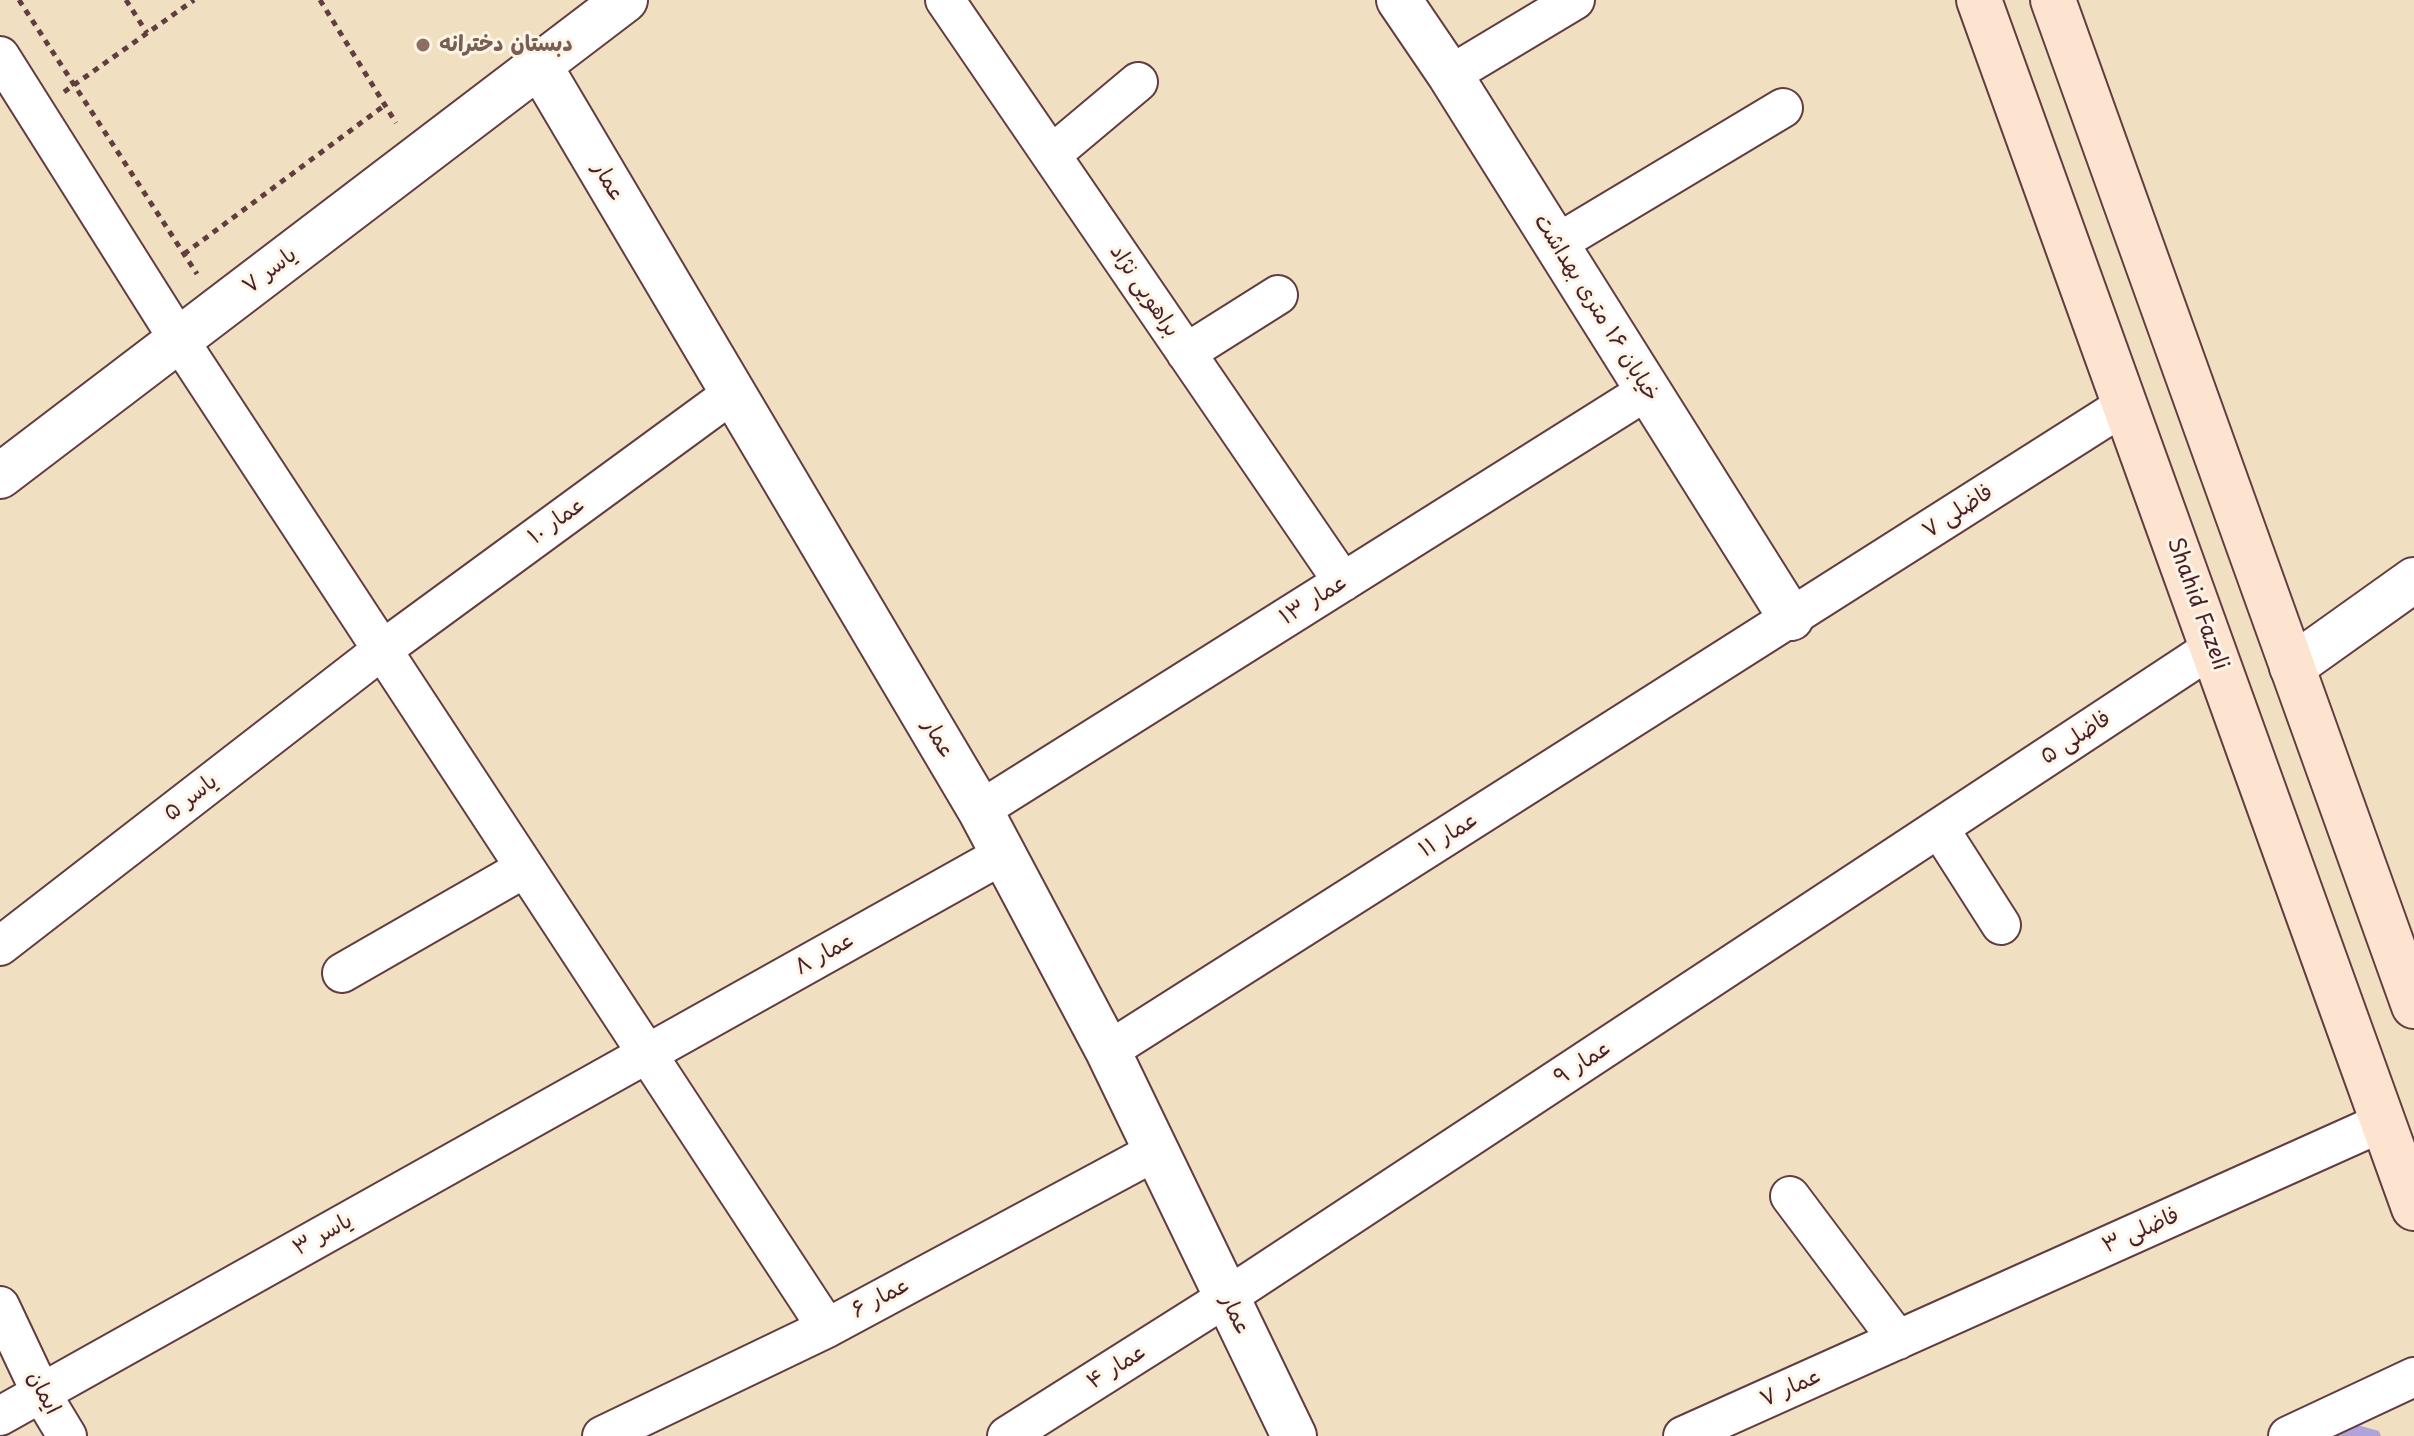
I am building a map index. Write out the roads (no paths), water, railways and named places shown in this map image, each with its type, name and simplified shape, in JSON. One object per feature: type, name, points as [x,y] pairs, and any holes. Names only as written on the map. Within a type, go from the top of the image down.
[{"type":"main road","name":"Shahid Fazeli","points":[[1979,0],[2414,1208]]},
{"type":"main road","points":[[2053,0],[2292,667],[2410,981]]},
{"type":"main road","points":[[2081,285],[2145,258]]},
{"type":"street","name":"یاسر ۷","points":[[0,476],[625,0]]},
{"type":"street","name":"براهویی نژاد","points":[[945,0],[1343,582]]},
{"type":"street","name":"خیابان ۱۶ متری بهداشت","points":[[1399,0],[1450,75],[1791,618]]},
{"type":"street","points":[[1450,75],[1575,0]]},
{"type":"street","points":[[0,56],[179,340],[827,1328]]},
{"type":"street","name":"عمار","points":[[539,65],[980,810],[1108,1051],[1294,1436]]},
{"type":"street","points":[[1051,155],[1138,82]]},
{"type":"street","points":[[1556,244],[1783,108]]},
{"type":"street","points":[[1186,353],[1278,295]]},
{"type":"street","name":"عمار ۱۳","points":[[980,810],[1648,390]]},
{"type":"street","name":"عمار ۱۰","points":[[382,650],[733,393]]},
{"type":"street","name":"فاضلی ۷","points":[[1791,618],[2125,405]]},
{"type":"street","points":[[2292,667],[2414,580]]},
{"type":"street","name":"عمار ۱۱","points":[[1108,1051],[1791,618]]},
{"type":"street","name":"فاضلی ۵","points":[[1939,828],[2212,648]]},
{"type":"street","name":"یاسر ۵","points":[[0,946],[382,650]]},
{"type":"street","points":[[1939,828],[2001,925]]},
{"type":"street","name":"عمار ۹","points":[[1227,1297],[1939,828]]},
{"type":"street","name":"عمار ۸","points":[[647,1054],[1004,854]]},
{"type":"street","points":[[342,973],[525,868]]},
{"type":"street","name":"یاسر ۳","points":[[0,1416],[647,1054]]},
{"type":"street","name":"فاضلی ۳","points":[[1898,1340],[2383,1122]]},
{"type":"street","name":"عمار ۶","points":[[602,1436],[827,1328],[1156,1151]]},
{"type":"street","points":[[1790,1196],[1898,1340]]},
{"type":"street","name":"عمار ۴","points":[[1007,1436],[1227,1297]]},
{"type":"street","name":"ایمان","points":[[0,1306],[41,1393],[67,1436]]},
{"type":"street","name":"عمار ۷","points":[[1683,1436],[1898,1340]]},
{"type":"street","points":[[2288,1436],[2414,1377]]},
{"type":"place","name":"دبستان دخترانه","points":[[423,45]]}]
